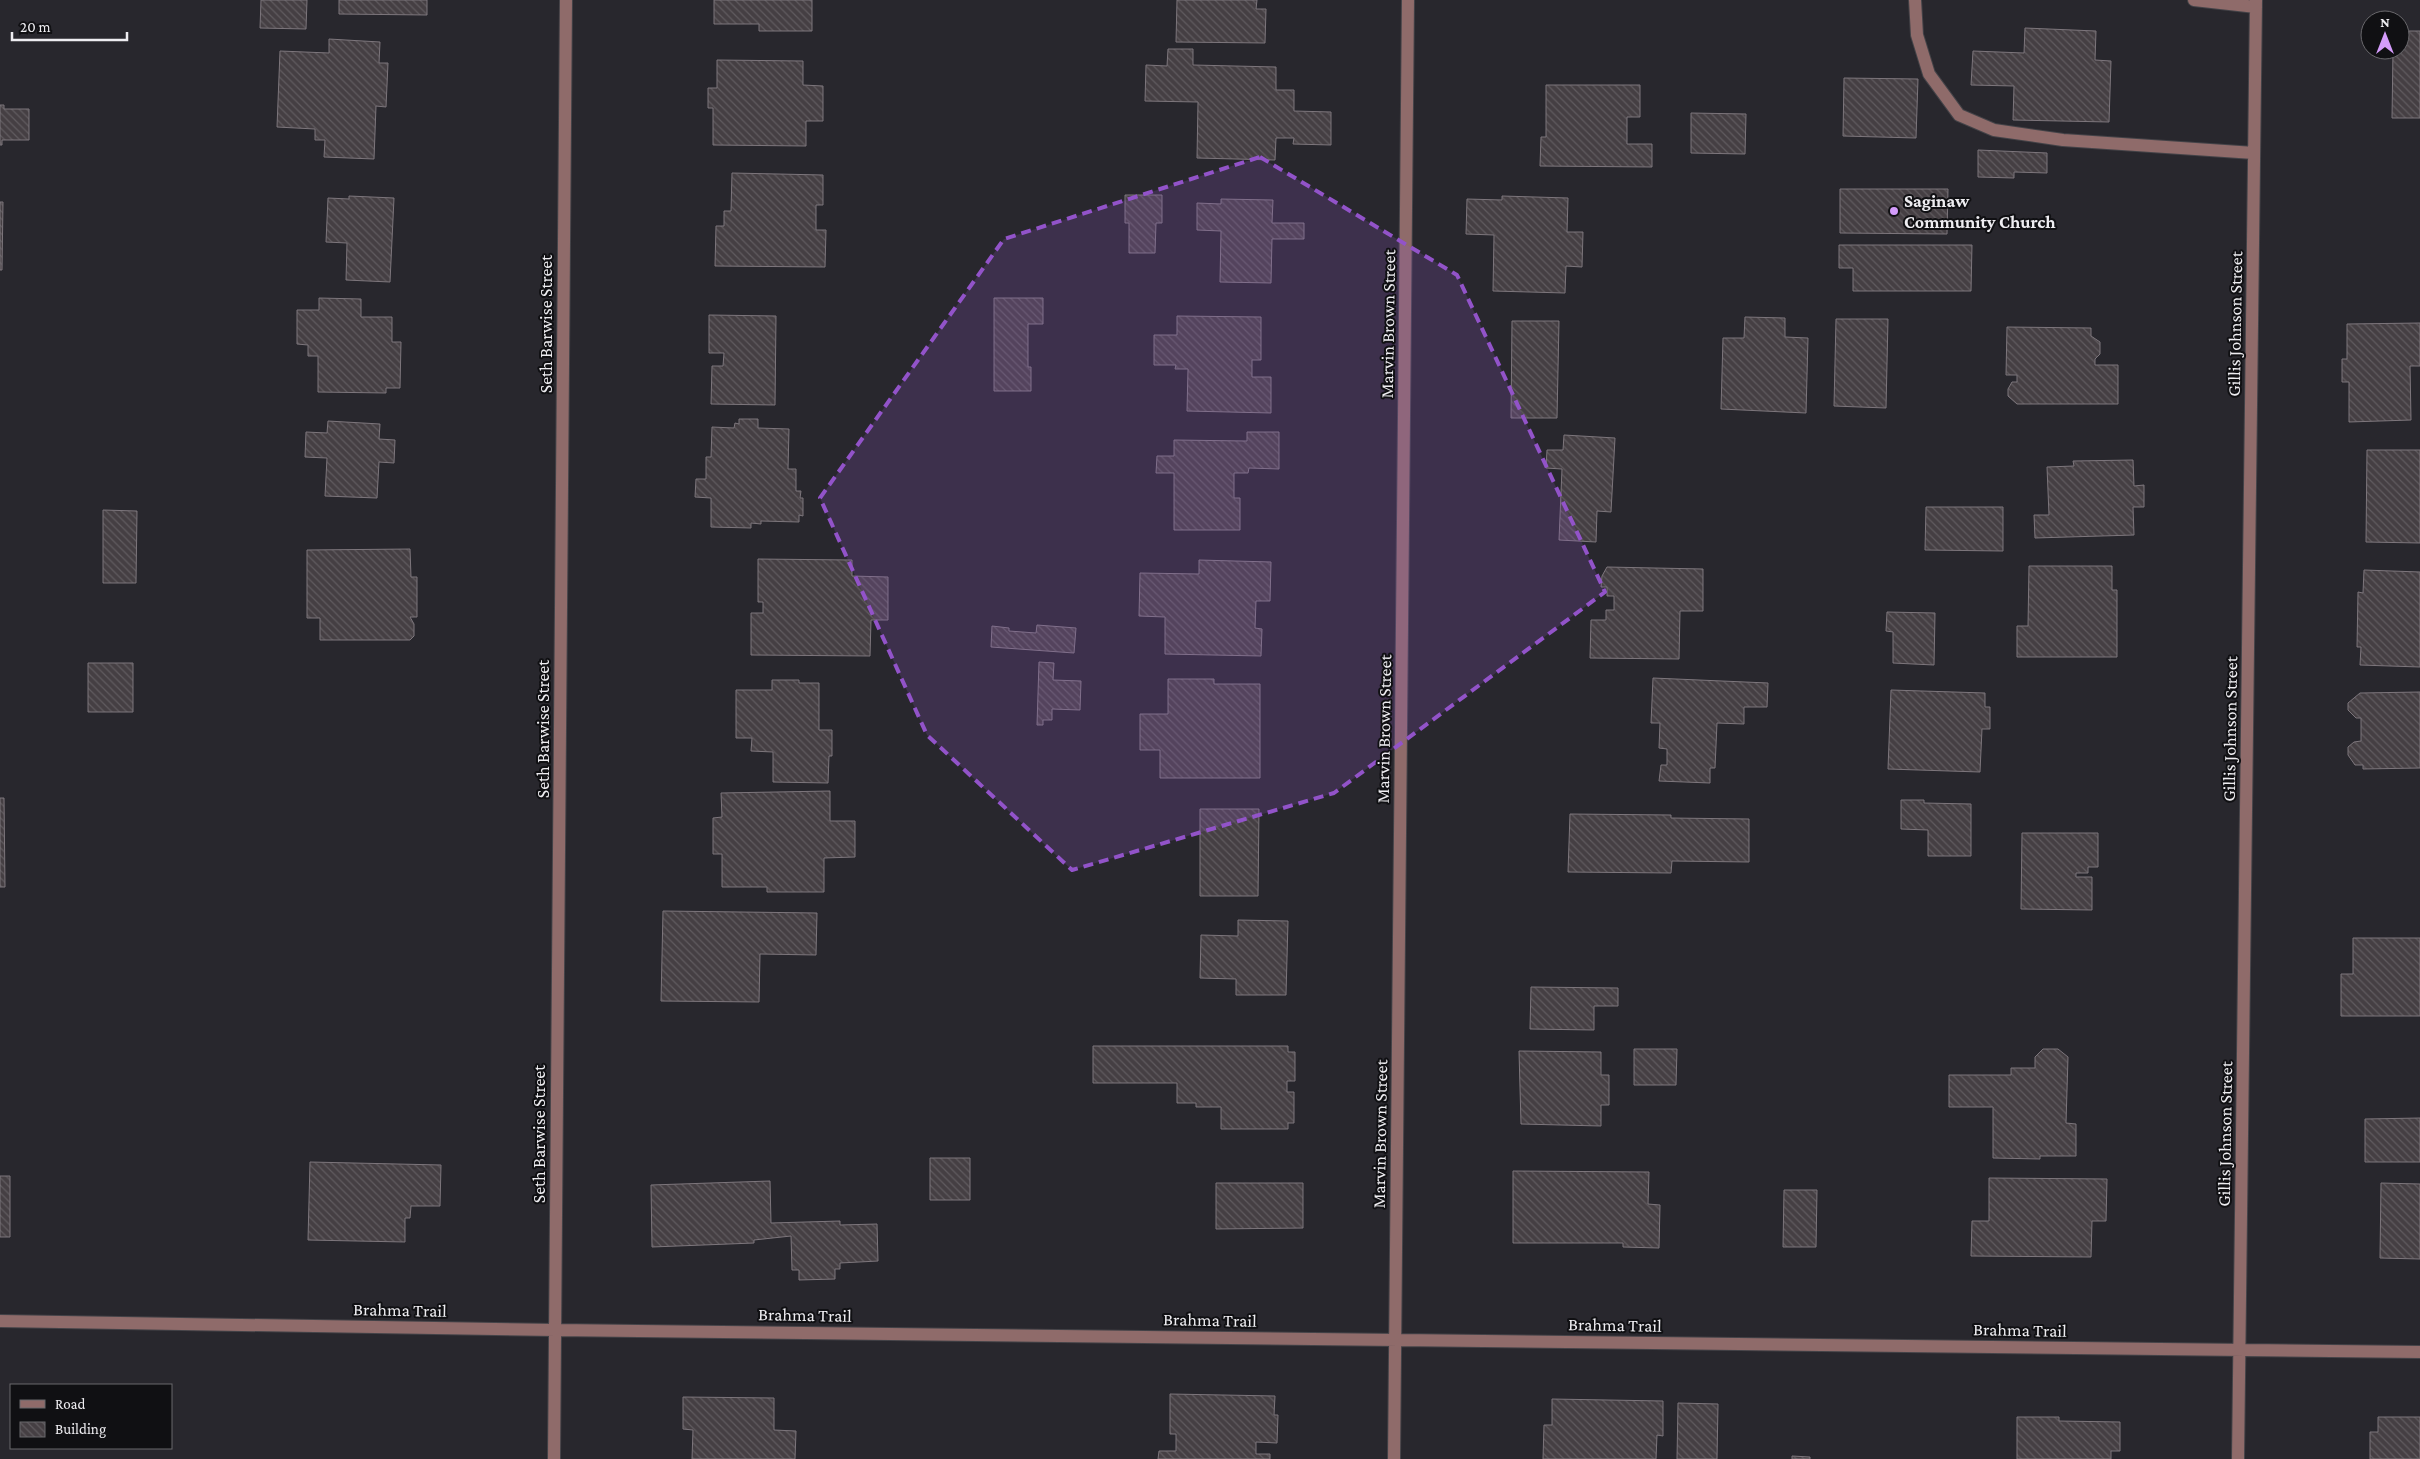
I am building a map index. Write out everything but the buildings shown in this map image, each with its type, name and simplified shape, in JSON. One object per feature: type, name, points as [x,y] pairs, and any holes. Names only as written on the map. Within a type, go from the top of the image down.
[{"type":"street","name":"Seth Barwise Street","points":[[554,1459],[566,0]]},
{"type":"street","name":"Marvin Brown Street","points":[[1394,1459],[1408,0]]},
{"type":"street","points":[[1915,0],[1918,35],[1929,74],[1958,115],[1994,130],[2063,140],[2254,153]]},
{"type":"street","points":[[2194,0],[2256,4]]},
{"type":"street","name":"Gillis Johnson Street","points":[[2238,1459],[2256,4]]},
{"type":"street","name":"Brahma Trail","points":[[0,1321],[555,1330],[2420,1352]]},
{"type":"highlighted area","points":[[1260,157],[1457,275],[1605,592],[1334,793],[1072,870],[927,735],[820,498],[1004,239]]},
{"type":"place","name":"Saginaw Community Church","points":[[1894,211]]}]
